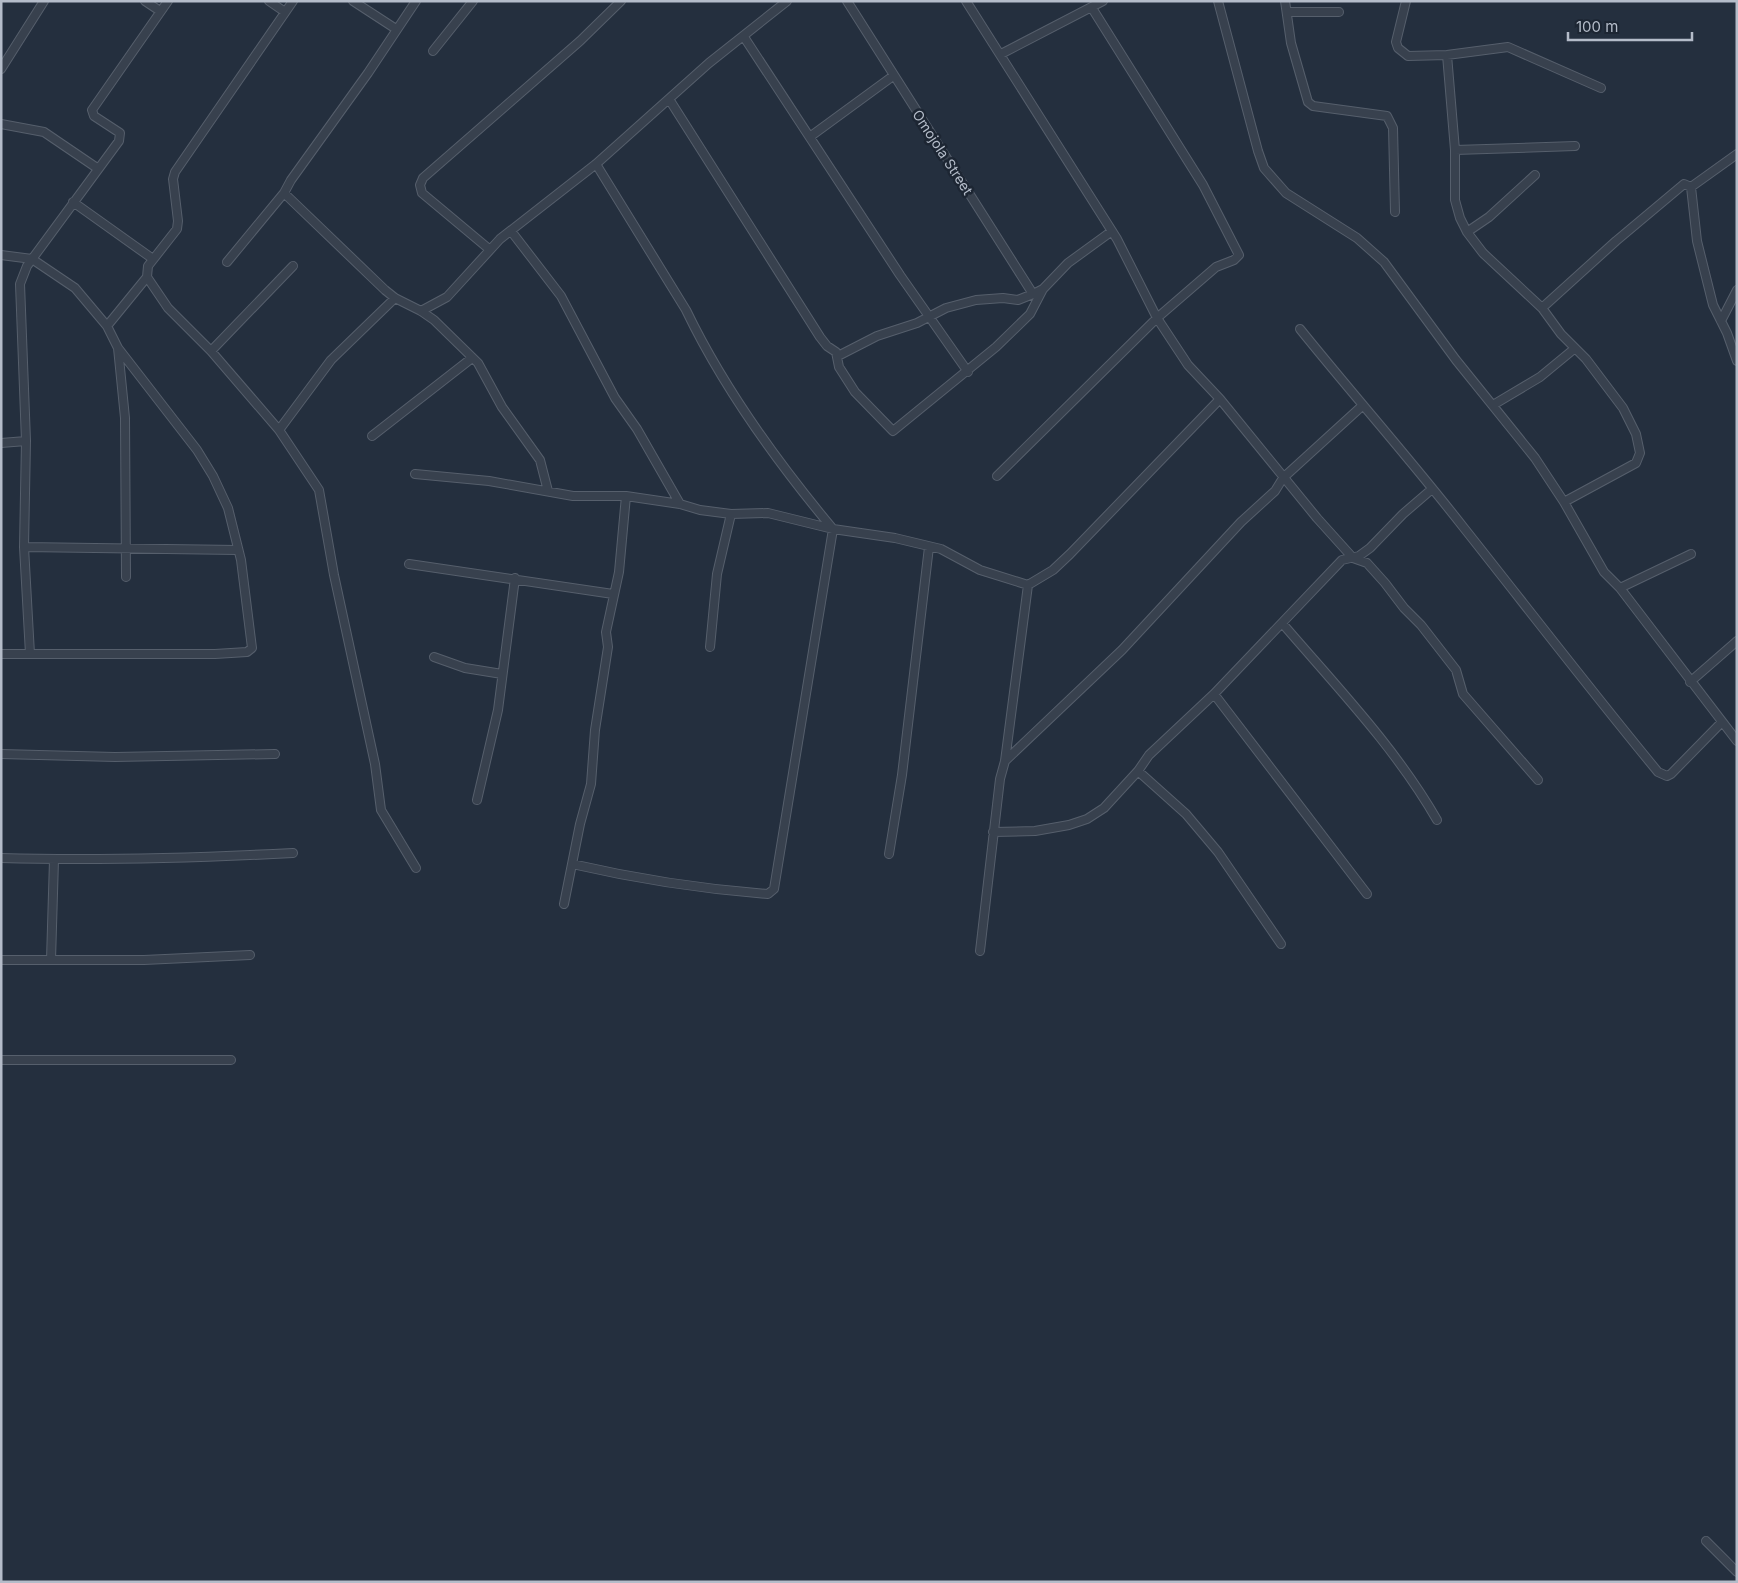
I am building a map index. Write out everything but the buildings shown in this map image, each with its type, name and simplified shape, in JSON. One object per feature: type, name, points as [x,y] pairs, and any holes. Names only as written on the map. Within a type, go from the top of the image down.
[{"type":"street","points":[[1,69],[44,1]]},
{"type":"street","points":[[145,1],[160,12]]},
{"type":"street","points":[[30,654],[24,547],[26,441],[20,284],[24,272],[32,259],[121,137],[120,134],[94,116],[92,110],[168,1]]},
{"type":"street","points":[[269,1],[285,12]]},
{"type":"street","points":[[292,1],[175,172],[173,179],[178,221],[177,228],[148,266],[148,277],[168,308],[211,351],[279,430],[319,490],[334,575],[375,764],[381,810],[416,868]]},
{"type":"street","points":[[353,1],[396,29]]},
{"type":"street","points":[[227,262],[284,194],[291,180],[368,73],[416,1]]},
{"type":"street","points":[[433,51],[473,1]]},
{"type":"street","points":[[489,249],[422,193],[420,185],[423,178],[580,41],[621,1]]},
{"type":"street","points":[[421,311],[447,297],[468,276],[489,249],[596,164],[709,63],[787,1]]},
{"type":"street","name":"Omojola Street","points":[[847,1],[1033,294]]},
{"type":"street","points":[[966,1],[1112,231],[1156,318],[1188,365],[1220,399],[1283,478],[1353,558],[1361,560],[1372,568],[1421,626],[1456,670],[1463,694],[1538,780]]},
{"type":"street","points":[[1001,54],[1103,1]]},
{"type":"street","points":[[1218,1],[1264,168],[1286,193],[1356,238],[1384,262],[1419,312],[1535,458],[1564,502],[1604,572],[1620,588],[1737,742]]},
{"type":"street","points":[[1285,1],[1291,43],[1306,98],[1310,104],[1387,116],[1394,128],[1395,212]]},
{"type":"street","points":[[1406,1],[1396,42],[1398,48],[1408,56],[1447,55],[1508,47],[1601,88]]},
{"type":"street","points":[[998,476],[1156,318],[1216,267],[1234,260],[1239,252],[1202,186],[1092,8]]},
{"type":"street","points":[[1287,12],[1338,12]]},
{"type":"street","points":[[744,37],[811,136],[900,275],[968,372]]},
{"type":"street","points":[[1447,55],[1455,150],[1455,200],[1467,232],[1483,253],[1542,308],[1574,349],[1586,359],[1623,408],[1636,434],[1640,453],[1636,463],[1564,502]]},
{"type":"street","points":[[811,136],[893,76]]},
{"type":"street","points":[[669,99],[820,337],[838,356],[839,367],[855,392],[893,431],[968,372],[1030,314],[1043,289],[1068,263],[1112,231]]},
{"type":"street","points":[[2,126],[44,132],[98,168]]},
{"type":"street","points":[[1455,150],[1575,146]]},
{"type":"street","points":[[1691,187],[1737,154]]},
{"type":"street","points":[[572,864],[627,877],[682,886],[768,894],[774,889],[833,529],[797,486],[734,393],[596,164]]},
{"type":"street","points":[[1467,232],[1489,217],[1534,175]]},
{"type":"street","points":[[1542,308],[1616,241],[1684,184],[1691,187]]},
{"type":"street","points":[[1691,187],[1697,241],[1713,305],[1737,361]]},
{"type":"street","points":[[284,194],[395,298],[421,311],[478,363],[502,406],[540,460],[548,491]]},
{"type":"street","points":[[73,202],[153,259]]},
{"type":"street","points":[[510,231],[561,296],[615,398],[637,429],[680,504]]},
{"type":"street","points":[[1,255],[32,259],[75,288],[107,326],[118,348],[197,450],[213,476],[228,508],[241,560],[250,650],[215,654],[1,654]]},
{"type":"street","points":[[211,351],[293,266]]},
{"type":"street","points":[[107,326],[148,277]]},
{"type":"street","points":[[838,356],[877,336],[918,323],[946,308],[976,300],[1004,298],[1018,300],[1043,289]]},
{"type":"street","points":[[1721,321],[1737,290]]},
{"type":"street","points":[[279,430],[331,360],[395,298]]},
{"type":"street","points":[[1300,329],[1432,488],[1574,671],[1658,772],[1667,776],[1671,774],[1721,723]]},
{"type":"street","points":[[118,348],[125,418],[127,486],[126,577]]},
{"type":"street","points":[[1493,405],[1540,377],[1574,349]]},
{"type":"street","points":[[372,436],[472,358]]},
{"type":"street","points":[[415,474],[489,480],[586,497],[626,496],[730,514],[768,513],[833,529],[896,538],[929,547],[953,554],[980,570],[1028,585],[1053,570],[1070,554],[1220,399]]},
{"type":"street","points":[[1005,761],[1122,650],[1241,522],[1275,491],[1283,478],[1362,406]]},
{"type":"street","points":[[1,443],[26,441]]},
{"type":"street","points":[[993,832],[1052,828],[1087,819],[1104,808],[1150,756],[1214,694],[1342,560],[1353,558],[1370,548],[1432,488]]},
{"type":"street","points":[[564,904],[590,784],[595,730],[604,663],[607,655],[606,632],[618,572],[626,496]]},
{"type":"street","points":[[710,646],[718,574],[730,514]]},
{"type":"street","points":[[24,547],[237,550]]},
{"type":"street","points":[[889,854],[902,775],[929,547]]},
{"type":"street","points":[[1620,588],[1691,554]]},
{"type":"street","points":[[409,564],[478,576],[515,578],[613,594]]},
{"type":"street","points":[[477,800],[498,710],[515,578]]},
{"type":"street","points":[[980,951],[1000,778],[1005,761],[1028,585]]},
{"type":"street","points":[[1282,622],[1416,782],[1438,820]]},
{"type":"street","points":[[1690,682],[1737,641]]},
{"type":"street","points":[[434,658],[466,668],[502,674]]},
{"type":"street","points":[[1214,694],[1367,894]]},
{"type":"street","points":[[1,754],[106,757],[275,754]]},
{"type":"street","points":[[1138,771],[1186,814],[1218,852],[1282,944]]},
{"type":"street","points":[[1,858],[54,860],[186,858],[293,853]]},
{"type":"street","points":[[51,960],[54,860]]},
{"type":"street","points":[[1,960],[144,960],[250,955]]},
{"type":"street","points":[[1,1060],[232,1060]]},
{"type":"street","points":[[1706,1541],[1737,1572]]}]
